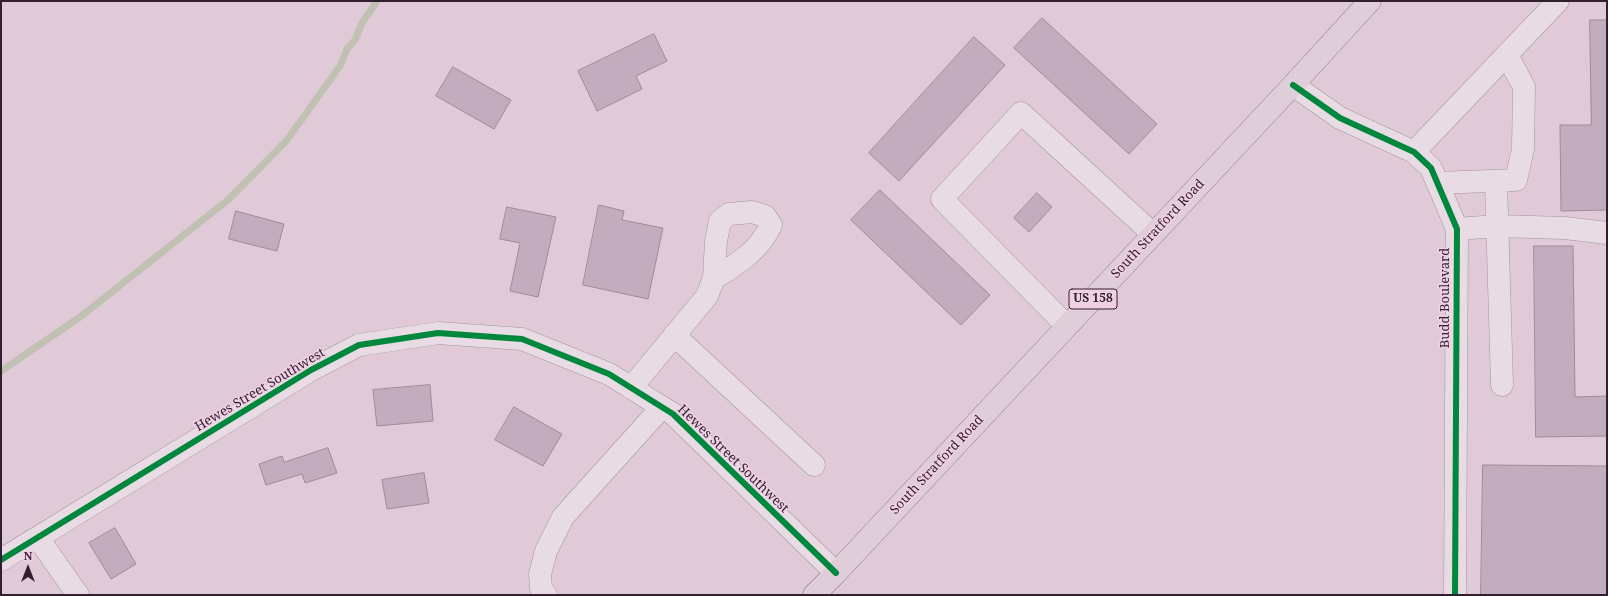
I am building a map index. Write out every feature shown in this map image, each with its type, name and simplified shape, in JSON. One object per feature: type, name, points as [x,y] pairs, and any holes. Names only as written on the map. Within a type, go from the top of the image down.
[{"type":"main road","name":"South Stratford Road","points":[[814,595],[1293,86],[1370,1]]},
{"type":"street","points":[[1414,152],[1558,1]]},
{"type":"street","points":[[1437,183],[1516,180],[1523,149],[1524,87],[1507,55]]},
{"type":"street","name":"Budd Boulevard","points":[[1293,86],[1340,118],[1414,152],[1431,168],[1457,229],[1455,595]]},
{"type":"street","points":[[1067,326],[942,199],[1021,114],[1153,234]]},
{"type":"street","points":[[1496,181],[1502,385]]},
{"type":"street","points":[[1457,229],[1497,226],[1564,228],[1607,233]]},
{"type":"street","points":[[632,388],[707,296],[714,278]]},
{"type":"street","name":"Hewes Street Southwest","points":[[1,560],[311,370],[359,345],[438,333],[522,339],[609,374],[673,414],[836,573]]},
{"type":"street","points":[[674,335],[814,464]]},
{"type":"street","points":[[546,595],[541,588],[540,574],[546,551],[563,517],[662,407]]},
{"type":"street","points":[[38,538],[78,595]]},
{"type":"building","points":[[1042,18],[1157,124],[1129,154],[1014,48]]},
{"type":"building","points":[[1590,20],[1607,20],[1607,210],[1561,211],[1560,125],[1591,125]]},
{"type":"building","points":[[654,34],[667,61],[636,76],[642,89],[597,111],[578,71]]},
{"type":"building","points":[[974,37],[1005,65],[899,181],[869,153]]},
{"type":"building","points":[[453,67],[511,100],[494,129],[436,96]]},
{"type":"building","points":[[880,190],[990,295],[961,325],[851,220]]},
{"type":"building","points":[[1037,193],[1052,207],[1029,232],[1014,218]]},
{"type":"building","points":[[599,205],[624,211],[622,220],[663,228],[648,299],[583,285]]},
{"type":"building","points":[[507,207],[556,217],[538,297],[510,291],[520,243],[500,239]]},
{"type":"building","points":[[236,211],[284,224],[277,251],[229,239]]},
{"type":"building","points":[[1534,246],[1573,246],[1575,397],[1607,396],[1607,436],[1536,437]]},
{"type":"building","points":[[430,385],[433,421],[377,426],[373,390]]},
{"type":"building","points":[[514,407],[562,434],[543,466],[495,440]]},
{"type":"building","points":[[328,448],[337,473],[305,483],[302,474],[266,485],[259,464],[282,456],[284,462]]},
{"type":"building","points":[[1483,465],[1607,466],[1607,595],[1481,595]]},
{"type":"building","points":[[424,473],[429,503],[387,509],[382,480]]},
{"type":"building","points":[[115,528],[136,564],[111,579],[89,543]]},
{"type":"waterway","points":[[1,371],[80,317],[228,200],[287,140],[340,66],[347,49],[355,40],[362,23],[377,1]]},
{"type":"cycle path","points":[[1293,85],[1340,118],[1414,152],[1431,168],[1457,229],[1455,595]]},
{"type":"cycle path","points":[[1,560],[311,370],[359,345],[438,333],[522,339],[609,374],[673,414],[836,573]]}]
